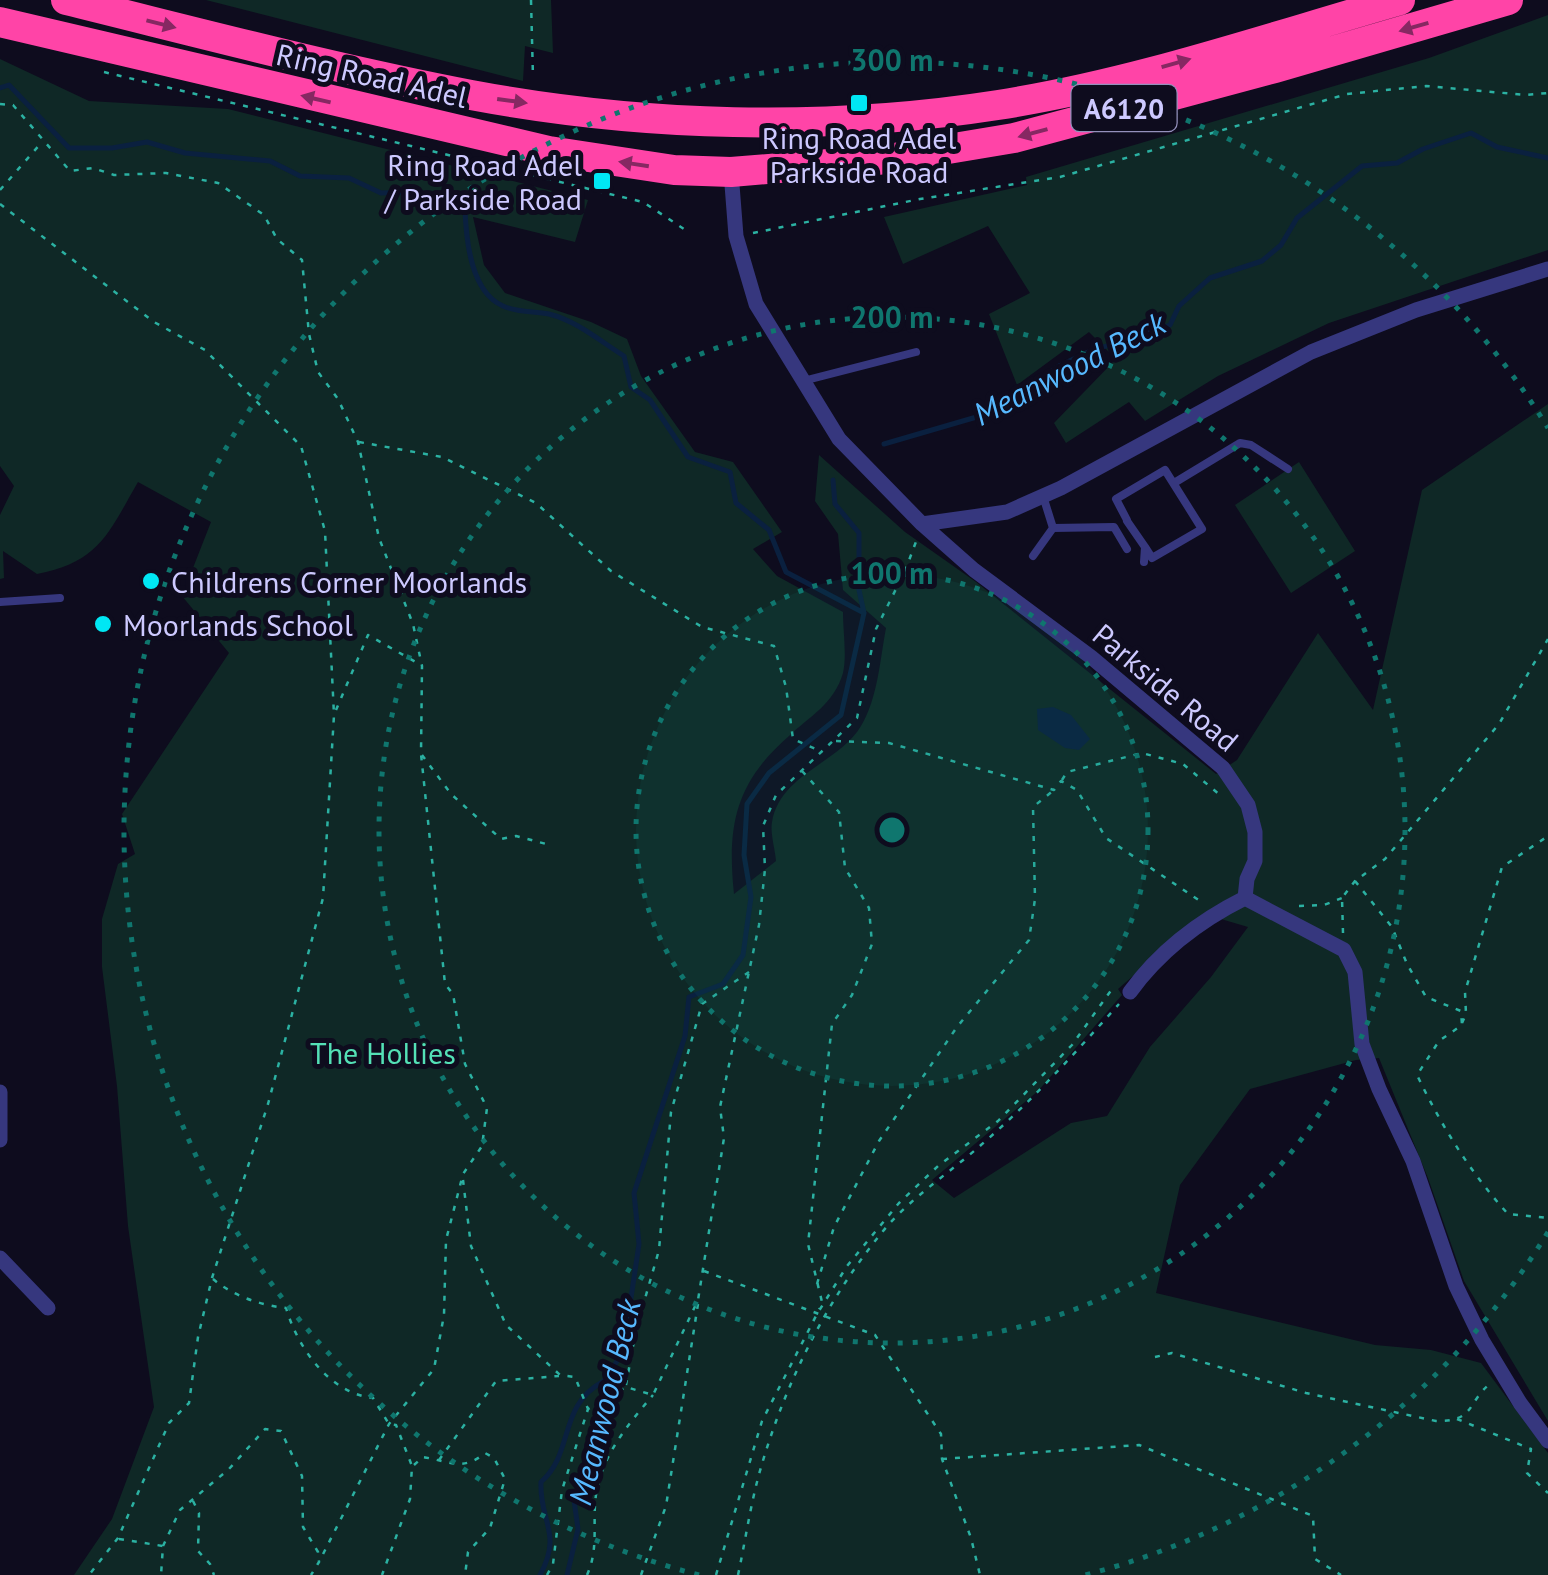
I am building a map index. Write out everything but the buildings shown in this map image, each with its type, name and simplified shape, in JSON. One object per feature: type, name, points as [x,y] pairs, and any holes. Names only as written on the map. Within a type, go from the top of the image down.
[{"type":"highway","name":"Ring Road Adel","points":[[66,0],[304,59],[472,95],[622,116],[700,120],[877,119],[996,106],[1088,88],[1400,0]]},
{"type":"highway","name":"A6120","points":[[731,172],[888,158],[1014,138],[1508,0]]},
{"type":"highway","name":"Ring Road Adel","points":[[0,22],[549,151],[674,170],[731,172]]},
{"type":"street","name":"Parkside Road","points":[[731,172],[736,236],[756,304],[839,438],[922,524],[974,570],[1091,658],[1223,768],[1248,805],[1254,832],[1256,862],[1247,880],[1245,898]]},
{"type":"street","points":[[922,524],[1007,512],[1311,352],[1416,310],[1548,269]]},
{"type":"street","points":[[1124,988],[1211,915],[1245,898],[1344,950],[1355,972],[1362,1044],[1413,1162],[1456,1286],[1482,1340],[1548,1440]]},
{"type":"street","points":[[0,1092],[0,1140]]},
{"type":"street","points":[[0,1258],[48,1308]]},
{"type":"lane","points":[[802,381],[916,352]]},
{"type":"lane","points":[[1174,483],[1240,443],[1251,445],[1288,469]]},
{"type":"lane","points":[[1165,470],[1202,529],[1152,558],[1127,520],[1116,499],[1165,470]]},
{"type":"lane","points":[[1033,556],[1052,528],[1043,496]]},
{"type":"lane","points":[[1052,528],[1114,527],[1127,520]]},
{"type":"lane","points":[[1114,527],[1127,549]]},
{"type":"lane","points":[[1144,562],[1145,547]]},
{"type":"lane","points":[[0,602],[60,598]]},
{"type":"path","points":[[532,0],[533,80]]},
{"type":"path","points":[[95,70],[397,146],[643,202],[684,229]]},
{"type":"path","points":[[736,236],[1060,176],[1348,94],[1426,86],[1526,95],[1548,92]]},
{"type":"path","points":[[0,104],[13,105],[70,171],[93,168],[114,174],[166,174],[218,184],[264,215],[277,239],[302,260],[308,334],[318,372],[338,399],[358,442],[379,538],[414,624],[422,666],[421,754],[445,984],[452,994],[465,1064],[487,1108],[482,1146],[463,1174],[446,1240],[444,1315],[434,1369],[390,1424],[311,1575]]},
{"type":"path","points":[[0,190],[43,141]]},
{"type":"path","points":[[0,204],[154,322],[205,350],[301,446],[325,531],[334,714],[324,898],[268,1104],[212,1278],[198,1337],[189,1403],[169,1424],[118,1538],[89,1575]]},
{"type":"path","points":[[358,442],[442,456],[536,503],[611,571],[702,627],[774,646],[786,686],[793,739],[822,752]]},
{"type":"path","points":[[641,1575],[666,1506],[679,1409],[698,1320],[724,1138],[720,1107],[759,924],[764,826],[776,795],[857,718],[876,628],[905,571],[922,524]]},
{"type":"path","points":[[334,714],[368,635],[422,666]]},
{"type":"path","points":[[1297,906],[1342,898],[1355,882],[1385,860],[1499,724],[1548,639]]},
{"type":"path","points":[[834,740],[888,743],[1054,790]]},
{"type":"path","points":[[816,1285],[834,1227],[879,1142],[957,1027],[1028,940],[1035,900],[1033,807],[1068,772],[1142,753],[1184,764],[1227,801]]},
{"type":"path","points":[[421,754],[451,794],[501,839],[516,836],[550,845]]},
{"type":"path","points":[[738,1575],[762,1465],[820,1315],[822,1302],[808,1244],[832,1024],[852,995],[872,944],[870,908],[845,868],[839,812],[802,770]]},
{"type":"path","points":[[1061,781],[1077,790],[1106,838],[1203,903],[1245,898]]},
{"type":"path","points":[[1548,836],[1502,867],[1466,992],[1462,1025],[1439,1041],[1418,1075],[1439,1122],[1477,1180],[1508,1214],[1548,1218]]},
{"type":"path","points":[[1355,882],[1392,927],[1406,964],[1426,997],[1461,1011],[1462,1025]]},
{"type":"path","points":[[1342,898],[1344,950]]},
{"type":"path","points":[[588,1409],[626,1387],[636,1330],[660,1250],[671,1112],[702,1004],[750,971]]},
{"type":"path","points":[[820,1315],[880,1233],[1040,1092],[1124,988]]},
{"type":"path","points":[[716,1575],[762,1422],[847,1266],[900,1203],[938,1166],[998,1122],[1124,988]]},
{"type":"path","points":[[463,1174],[471,1246],[506,1325],[560,1376]]},
{"type":"path","points":[[703,1270],[875,1335],[941,1434],[942,1459],[980,1575]]},
{"type":"path","points":[[212,1278],[224,1288],[265,1306],[286,1308],[301,1349],[351,1396],[372,1398],[390,1424],[396,1425],[412,1466],[410,1499],[382,1575]]},
{"type":"path","points":[[587,1575],[594,1559],[597,1488],[621,1433],[653,1394],[698,1300]]},
{"type":"path","points":[[1154,1358],[1172,1354],[1306,1393],[1436,1421],[1468,1415],[1484,1388],[1503,1374]]},
{"type":"path","points":[[438,1460],[496,1382],[576,1378],[588,1409],[562,1490],[554,1564],[546,1575]]},
{"type":"path","points":[[626,1387],[653,1394]]},
{"type":"path","points":[[1457,1418],[1531,1450],[1526,1473],[1548,1492]]},
{"type":"path","points":[[161,1575],[162,1546],[180,1510],[229,1469],[264,1429],[280,1431],[302,1476],[304,1527],[318,1552],[319,1562]]},
{"type":"path","points":[[942,1459],[1139,1446],[1313,1516],[1315,1559],[1342,1575]]},
{"type":"path","points":[[412,1466],[423,1458],[452,1466],[474,1462],[485,1453],[494,1458],[505,1479],[490,1528],[468,1552],[465,1575]]},
{"type":"path","points":[[192,1500],[199,1513],[198,1551],[214,1575]]},
{"type":"path","points":[[118,1538],[162,1546]]},
{"type":"green space","points":[[206,0],[551,0],[553,53],[525,46],[523,81]]},
{"type":"green space","points":[[1548,15],[1548,250],[1329,323],[1218,376],[1145,421],[1129,402],[1066,443],[1054,423],[1116,359],[1089,332],[1017,385],[989,314],[1030,293],[988,226],[903,264],[884,217],[1027,185],[1026,177],[1429,58]]},
{"type":"green space","name":"The Hollies","points":[[0,59],[89,101],[228,109],[588,200],[575,242],[473,217],[484,265],[505,293],[591,322],[627,339],[641,376],[695,452],[733,462],[782,532],[753,549],[777,576],[843,612],[845,659],[839,684],[827,701],[771,753],[746,789],[739,807],[732,847],[734,894],[776,861],[772,826],[777,806],[798,780],[851,739],[867,715],[878,678],[886,628],[843,590],[838,534],[815,501],[819,455],[905,532],[976,582],[1216,774],[1237,760],[1318,633],[1373,710],[1422,490],[1548,404],[1548,1421],[1464,1281],[1428,1178],[1379,1058],[1356,1060],[1250,1089],[1180,1185],[1156,1293],[1375,1345],[1431,1350],[1481,1363],[1548,1453],[1548,1575],[74,1575],[112,1519],[154,1407],[128,1226],[117,1086],[102,967],[102,919],[118,864],[135,854],[122,814],[229,653],[182,596],[211,522],[138,482],[110,530],[89,553],[58,569],[37,574],[3,551],[4,578],[0,579],[0,515],[14,486],[0,466]],"holes":[[[1204,914],[1248,927],[1150,1047],[1107,1116],[1071,1123],[954,1198],[932,1180],[1038,1091],[1122,995],[1118,989]]]},
{"type":"green space","points":[[1299,462],[1355,551],[1291,593],[1235,505]]},
{"type":"water","points":[[1053,707],[1071,715],[1090,739],[1079,750],[1065,748],[1038,730],[1037,709]]},
{"type":"waterway","points":[[0,88],[9,85],[69,148],[112,148],[147,142],[185,153],[270,161],[300,176],[349,178],[381,193],[412,192],[465,209],[472,263],[483,289],[492,299],[509,308],[569,321],[624,356],[631,387],[650,400],[688,457],[730,472],[736,503],[769,530],[786,572],[864,613]]},
{"type":"waterway","name":"Meanwood Beck","points":[[884,444],[980,416],[1029,392],[1055,368],[1088,352],[1170,325],[1179,306],[1210,278],[1262,261],[1281,245],[1297,218],[1362,166],[1397,163],[1423,149],[1471,133],[1497,147],[1548,158]]},
{"type":"waterway","name":"Meanwood Beck","points":[[567,1575],[578,1529],[574,1500],[608,1396],[604,1381],[623,1352],[639,1244],[634,1193],[685,1036],[689,997],[723,984],[743,955],[751,897],[744,855],[747,804],[769,773],[841,715],[864,613],[859,590],[859,533],[835,504],[833,480]]},
{"type":"waterway","points":[[540,1575],[550,1548],[541,1482],[559,1457],[579,1403],[604,1381]]},
{"type":"place","name":"Ring Road Adel Parkside Road","points":[[859,103]]},
{"type":"place","name":"Ring Road Adel / Parkside Road","points":[[602,181]]},
{"type":"place","name":"Childrens Corner Moorlands","points":[[151,581]]},
{"type":"place","name":"Moorlands School","points":[[103,624]]}]
